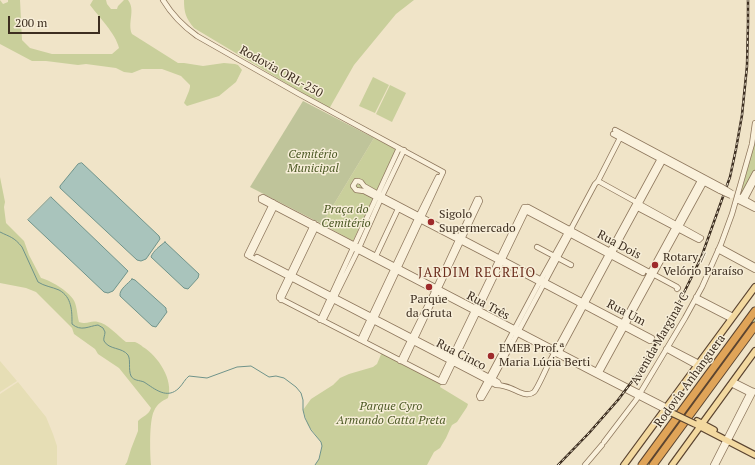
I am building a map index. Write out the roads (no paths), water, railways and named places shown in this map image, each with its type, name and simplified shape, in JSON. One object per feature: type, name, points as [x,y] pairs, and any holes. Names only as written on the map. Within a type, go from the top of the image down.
[{"type":"highway","name":"Rodovia Anhanguera","points":[[642,465],[755,310]]},
{"type":"highway","name":"Rodovia Anhanguera","points":[[654,465],[755,326]]},
{"type":"main road","points":[[624,465],[669,409],[698,364],[755,287]]},
{"type":"main road","points":[[672,465],[698,424],[755,351]]},
{"type":"main road","name":"Rua Três","points":[[669,409],[755,451]]},
{"type":"main road","name":"Rua Três","points":[[728,439],[755,455]]},
{"type":"street","name":"Rodovia ORL-250","points":[[163,0],[179,21],[197,36],[299,94],[401,149]]},
{"type":"street","name":"Avenida Marginal C","points":[[585,465],[639,395],[696,298],[719,248],[732,214],[741,199],[754,140],[755,123]]},
{"type":"street","points":[[614,132],[703,180],[755,205]]},
{"type":"street","points":[[490,379],[595,184],[623,137]]},
{"type":"street","points":[[322,320],[401,149],[442,171],[443,173],[419,218],[362,341]]},
{"type":"street","points":[[557,352],[663,158]]},
{"type":"street","points":[[741,199],[755,173]]},
{"type":"street","points":[[597,373],[703,180]]},
{"type":"street","points":[[741,199],[755,180]]},
{"type":"street","name":"Rua Um","points":[[419,218],[398,209],[379,197],[364,186],[360,181],[356,181],[354,183],[356,190],[364,191],[379,197],[583,304],[652,338],[652,340],[650,341],[624,325]]},
{"type":"street","points":[[598,181],[637,205],[696,236]]},
{"type":"street","points":[[402,362],[480,201],[479,199],[477,199],[461,239]]},
{"type":"street","points":[[741,199],[755,209]]},
{"type":"street","name":"Rua Três","points":[[249,254],[274,205],[639,395],[669,409]]},
{"type":"street","points":[[375,257],[398,209]]},
{"type":"street","name":"Rua Dois","points":[[500,260],[525,209],[570,231],[675,289],[677,288],[651,275]]},
{"type":"street","points":[[314,225],[279,296],[280,299],[441,381],[453,360],[500,260]]},
{"type":"street","points":[[537,247],[571,265]]},
{"type":"street","points":[[719,248],[755,266]]},
{"type":"street","points":[[719,248],[755,270]]},
{"type":"street","name":"Rua Cinco","points":[[249,254],[490,379],[496,384],[503,384],[523,394],[534,392],[557,352]]},
{"type":"street","points":[[696,298],[732,318]]},
{"type":"street","points":[[667,348],[698,364]]},
{"type":"street","points":[[715,464],[753,393],[732,382]]},
{"type":"water","points":[[82,163],[159,236],[160,239],[146,259],[141,261],[137,260],[60,188],[78,164]]},
{"type":"water","points":[[51,197],[128,271],[113,291],[108,293],[104,292],[28,220]]},
{"type":"water","points":[[165,242],[199,274],[198,278],[188,289],[184,288],[151,257]]},
{"type":"water","points":[[132,279],[166,308],[167,312],[156,327],[152,326],[120,296],[122,289]]},
{"type":"waterway","points":[[0,232],[14,239],[22,247],[38,282],[59,290],[67,296],[71,309],[72,324],[79,328],[98,325],[103,328],[105,332],[104,340],[106,344],[125,352],[128,355],[130,373],[132,378],[135,380],[144,382],[161,392],[170,393],[179,388],[189,376],[207,378],[237,367],[251,366],[269,377],[276,376],[284,378],[301,393],[305,418],[311,430],[321,442],[322,446],[319,459],[315,465]]},
{"type":"railway","points":[[558,465],[589,433],[618,400],[633,380],[670,321],[701,258],[730,177],[736,149],[742,115],[747,66],[748,0]]},
{"type":"place","name":"Sigolo Supermercado","points":[[431,222]]},
{"type":"place","name":"Rotary / Velório Paraíso","points":[[655,265]]},
{"type":"place","name":"Parque da Gruta","points":[[429,287]]},
{"type":"place","name":"EMEB Prof.ª Maria Lúcia Berti","points":[[491,356]]},
{"type":"district","name":"JARDIM RECREIO","points":[[477,273]]},
{"type":"park label","name":"Cemitério Municipal","points":[[313,162]]},
{"type":"park label","name":"Praça do Cemitério","points":[[346,217]]},
{"type":"park label","name":"Parque Cyro Armando Catta Preta","points":[[391,414]]}]
